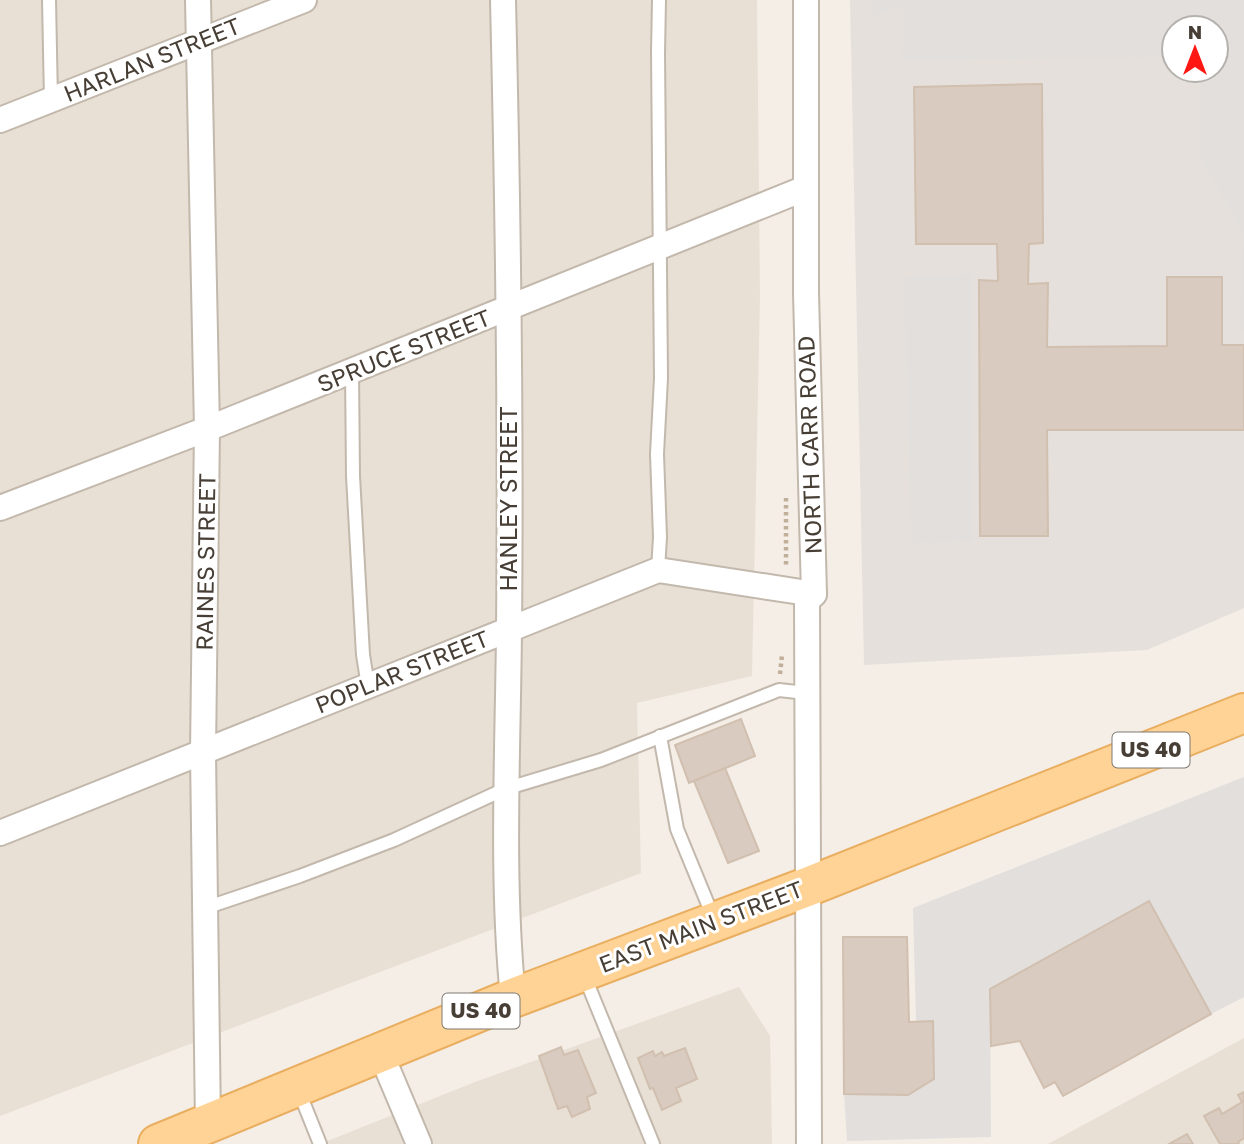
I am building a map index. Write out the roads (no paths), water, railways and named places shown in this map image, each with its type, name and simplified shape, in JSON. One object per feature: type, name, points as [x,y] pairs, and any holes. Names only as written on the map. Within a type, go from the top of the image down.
[{"type":"main road","name":"EAST MAIN STREET","points":[[158,1144],[513,998],[807,887],[1244,713]]},
{"type":"street","name":"RAINES STREET","points":[[198,0],[207,429],[203,753],[208,1124]]},
{"type":"street","name":"HARLAN STREET","points":[[0,120],[304,0]]},
{"type":"street","name":"HANLEY STREET","points":[[503,0],[509,629],[505,789],[507,939],[513,998]]},
{"type":"street","name":"NORTH CARR ROAD","points":[[806,0],[806,293],[814,594],[807,601],[806,693],[809,1144]]},
{"type":"street","name":"SPRUCE STREET","points":[[0,508],[207,429],[806,188]]},
{"type":"street","points":[[658,570],[814,594]]},
{"type":"street","name":"POPLAR STREET","points":[[0,833],[658,570]]},
{"type":"street","points":[[381,1054],[419,1144]]},
{"type":"lane","points":[[48,0],[51,100]]},
{"type":"lane","points":[[658,570],[660,537],[657,454],[661,378],[659,0]]},
{"type":"lane","points":[[352,371],[353,476],[363,655],[368,686]]},
{"type":"lane","points":[[205,908],[394,840],[505,789],[601,760],[779,690],[806,693]]},
{"type":"lane","points":[[660,736],[677,829],[715,922]]},
{"type":"lane","points":[[583,972],[653,1144]]},
{"type":"lane","points":[[297,1088],[320,1144]]}]
